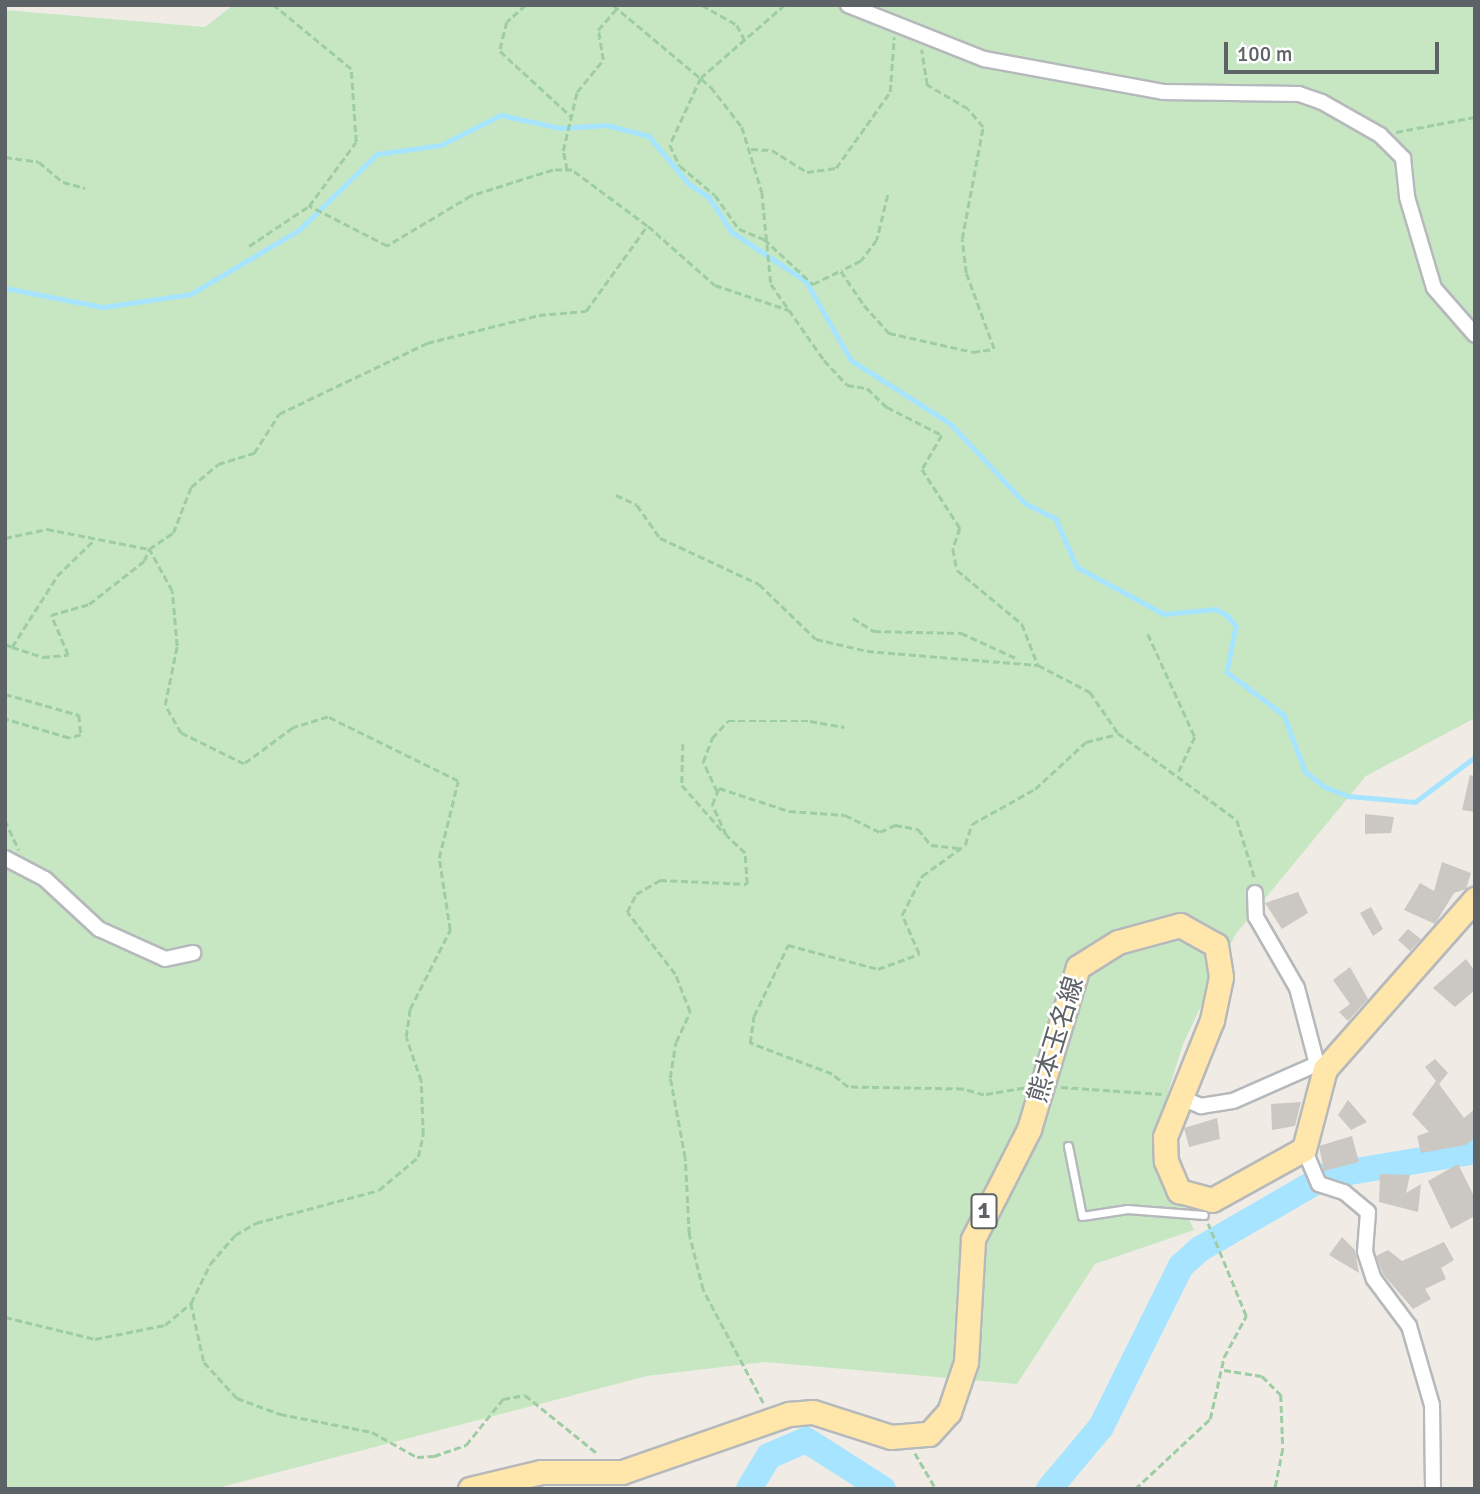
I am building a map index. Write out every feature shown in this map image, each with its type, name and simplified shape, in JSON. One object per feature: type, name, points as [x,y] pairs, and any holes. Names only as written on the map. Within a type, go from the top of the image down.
[{"type":"main road","points":[[1304,1149],[1321,1066],[1472,906]]},
{"type":"main road","name":"熊本玉名線","points":[[911,1438],[929,1434],[948,1412],[966,1362],[973,1239],[1045,1084],[1078,967],[1118,942],[1180,925],[1207,935],[1221,957],[1212,1020],[1165,1137],[1166,1161],[1180,1191],[1197,1199],[1233,1191],[1304,1149]]},
{"type":"main road","points":[[470,1489],[541,1472],[621,1472],[771,1418],[813,1412],[911,1438]]},
{"type":"street","points":[[848,5],[984,59],[1163,93],[1299,94],[1380,135],[1403,158],[1407,197],[1434,288],[1475,335]]},
{"type":"street","points":[[5,858],[25,866],[99,929],[165,960],[193,953]]},
{"type":"street","points":[[1182,1098],[1201,1106],[1233,1101],[1321,1066],[1297,988],[1256,917],[1255,892]]},
{"type":"street","points":[[1304,1149],[1317,1178],[1344,1192],[1368,1212],[1365,1252],[1374,1279],[1409,1326],[1432,1405],[1433,1489]]},
{"type":"lane","points":[[1068,1146],[1082,1216],[1127,1209],[1203,1214]]},
{"type":"path","points":[[249,246],[309,206],[356,142],[356,84],[334,52],[273,5]]},
{"type":"path","points":[[526,5],[507,22],[500,51],[571,116]]},
{"type":"path","points":[[567,170],[567,133],[577,92],[605,55],[598,30],[614,6],[620,5]]},
{"type":"path","points":[[702,5],[737,26],[745,41]]},
{"type":"path","points":[[785,5],[701,78],[670,145],[680,166],[715,195],[739,229],[764,239],[813,284],[861,261],[877,240],[888,195]]},
{"type":"path","points":[[614,6],[701,78],[742,127],[751,149],[764,255],[771,284],[847,386],[867,388],[887,408],[942,435],[922,469],[960,528],[953,560],[975,588],[1022,624],[1038,665]]},
{"type":"path","points":[[751,149],[772,150],[807,172],[836,169],[890,92],[897,63],[894,33]]},
{"type":"path","points":[[841,271],[889,333],[973,352],[994,349],[966,273],[962,239],[983,127],[968,109],[927,85],[922,36]]},
{"type":"path","points":[[1380,135],[1475,117]]},
{"type":"path","points":[[5,157],[40,162],[63,182],[85,188]]},
{"type":"path","points":[[309,206],[323,218],[387,246],[471,196],[567,170]]},
{"type":"path","points":[[567,170],[647,226],[715,285],[789,310]]},
{"type":"path","points":[[5,644],[43,657],[68,654],[51,615],[89,604],[144,561],[149,549],[173,533],[191,487],[218,464],[254,453],[279,414],[427,343],[539,315],[586,311],[647,226]]},
{"type":"path","points":[[617,495],[637,505],[660,538],[759,584],[816,639],[867,651],[1021,661],[1038,665],[1090,692],[1118,733],[1179,772],[1237,820],[1255,892]]},
{"type":"path","points":[[5,538],[47,529],[92,542],[149,549]]},
{"type":"path","points":[[12,647],[58,576],[92,542]]},
{"type":"path","points":[[5,1317],[95,1339],[165,1325],[191,1303],[210,1264],[235,1235],[257,1223],[379,1190],[418,1157],[425,1105],[406,1037],[410,1009],[450,930],[439,859],[460,790],[451,775],[328,717],[293,728],[244,764],[181,733],[165,705],[177,646],[172,591],[149,549]]},
{"type":"path","points":[[853,618],[874,631],[961,633],[1021,661]]},
{"type":"path","points":[[1147,634],[1195,737],[1179,772]]},
{"type":"path","points":[[5,694],[79,715],[81,735],[69,738],[5,719]]},
{"type":"path","points":[[726,835],[712,805],[717,792],[704,762],[712,738],[728,721],[810,721],[844,727]]},
{"type":"path","points":[[1118,733],[1086,743],[1035,789],[972,824],[961,848],[911,889],[902,915],[919,954],[878,968],[788,945],[754,1016],[751,1043],[832,1074],[848,1087],[964,1089],[984,1096],[1045,1084],[1182,1098]]},
{"type":"path","points":[[683,744],[678,756],[681,785],[745,853],[747,884],[660,880],[636,894],[627,912],[675,974],[690,1012],[676,1042],[670,1078],[685,1158],[689,1234],[703,1290],[771,1418]]},
{"type":"path","points":[[717,792],[744,791],[789,811],[845,814],[880,832],[895,825],[918,829],[931,845],[961,848]]},
{"type":"path","points":[[5,820],[25,866]]},
{"type":"path","points":[[1135,1489],[1210,1419],[1223,1370],[1247,1306],[1212,1234]]},
{"type":"path","points":[[191,1303],[204,1362],[237,1398],[280,1414],[372,1432],[417,1457],[466,1446],[503,1399],[525,1395],[621,1472]]},
{"type":"path","points":[[1223,1370],[1262,1376],[1281,1395],[1283,1449],[1275,1489]]},
{"type":"path","points":[[911,1438],[917,1464],[936,1489]]},
{"type":"path","points":[[978,1489],[1014,1489]]},
{"type":"green space","points":[[233,5],[1475,5],[1475,718],[1366,776],[1235,935],[1183,1044],[1153,1141],[1194,1230],[1095,1264],[1017,1384],[764,1362],[647,1376],[214,1489],[5,1489],[5,10],[205,27]]},
{"type":"building","points":[[1470,775],[1475,776],[1475,812],[1462,810]]},
{"type":"building","points":[[1365,814],[1394,817],[1391,833],[1365,834]]},
{"type":"building","points":[[1442,862],[1471,873],[1466,889],[1454,893],[1435,924],[1404,910],[1420,883],[1434,891]]},
{"type":"building","points":[[1298,892],[1308,913],[1282,929],[1265,903]]},
{"type":"building","points":[[1371,907],[1383,929],[1373,936],[1360,913]]},
{"type":"building","points":[[1408,929],[1421,939],[1410,951],[1398,940]]},
{"type":"building","points":[[1466,959],[1475,971],[1475,990],[1455,1007],[1433,988]]},
{"type":"building","points":[[1350,967],[1368,999],[1348,1021],[1339,1012],[1350,1004],[1333,980]]},
{"type":"building","points":[[1435,1059],[1448,1073],[1439,1084],[1464,1118],[1475,1109],[1475,1137],[1466,1145],[1421,1153],[1417,1136],[1429,1132],[1412,1114],[1436,1081],[1425,1067]]},
{"type":"building","points":[[1348,1100],[1367,1122],[1351,1130],[1338,1115]]},
{"type":"building","points":[[1301,1102],[1295,1126],[1272,1130],[1271,1104]]},
{"type":"building","points":[[1217,1118],[1220,1139],[1189,1147],[1184,1128]]},
{"type":"building","points":[[1352,1136],[1359,1162],[1324,1171],[1319,1146]]},
{"type":"building","points":[[1458,1164],[1475,1198],[1475,1216],[1451,1229],[1428,1181]]},
{"type":"building","points":[[1380,1174],[1410,1175],[1406,1193],[1421,1184],[1418,1212],[1379,1202]]},
{"type":"building","points":[[1342,1237],[1355,1250],[1359,1273],[1329,1255]]},
{"type":"building","points":[[1444,1242],[1454,1260],[1441,1268],[1446,1279],[1425,1289],[1431,1299],[1413,1309],[1383,1274],[1376,1256],[1388,1250],[1402,1261]]},
{"type":"waterway","points":[[5,288],[103,307],[191,294],[299,230],[377,154],[441,145],[501,115],[560,128],[607,125],[649,136],[689,184],[709,197],[732,232],[806,281],[851,360],[951,424],[1025,503],[1056,519],[1077,567],[1164,614],[1216,609],[1228,616],[1236,626],[1227,672],[1284,715],[1305,771],[1325,787],[1349,796],[1415,802],[1475,757]]},
{"type":"waterway","points":[[1049,1489],[1101,1427],[1181,1266],[1200,1249],[1326,1176],[1475,1151]]},
{"type":"waterway","points":[[749,1489],[769,1456],[806,1440],[883,1489]]}]
